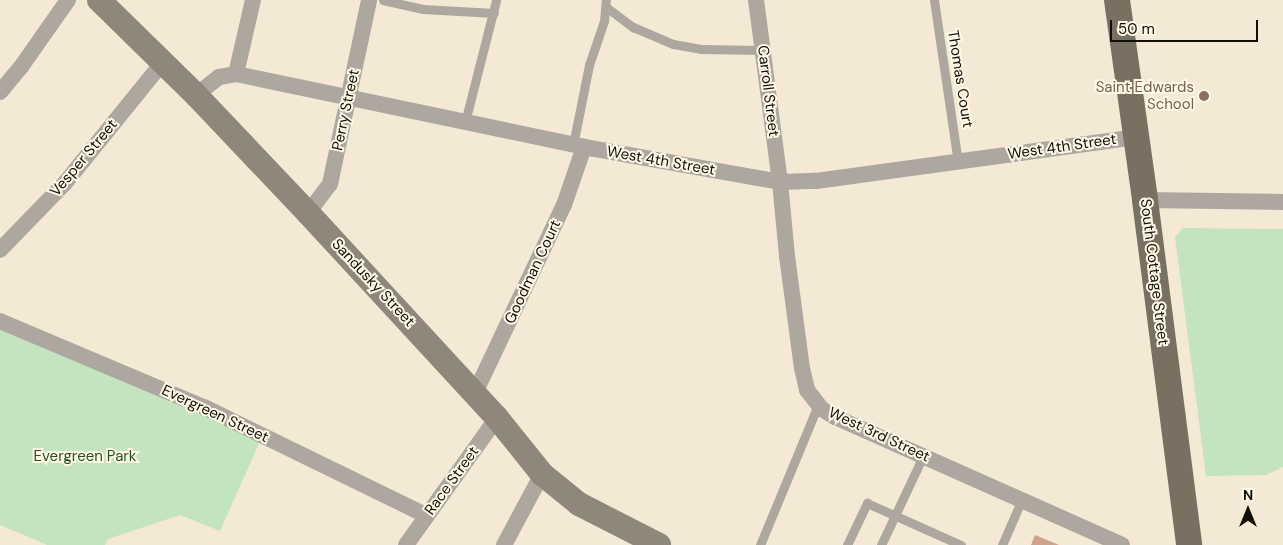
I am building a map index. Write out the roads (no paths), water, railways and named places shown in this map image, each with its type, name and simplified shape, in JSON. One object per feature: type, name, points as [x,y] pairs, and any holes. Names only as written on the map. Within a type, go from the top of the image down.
[{"type":"main road","name":"Sandusky Street","points":[[99,0],[196,95],[308,213],[497,418],[542,474],[579,504],[632,539],[659,545]]},
{"type":"main road","name":"South Cottage Street","points":[[1117,0],[1145,200],[1189,545]]},
{"type":"street","points":[[0,92],[21,67],[68,0]]},
{"type":"street","points":[[236,74],[253,0]]},
{"type":"street","name":"Perry Street","points":[[308,213],[330,184],[369,0]]},
{"type":"street","name":"Carroll Street","points":[[756,0],[780,182]]},
{"type":"street","name":"Vesper Street","points":[[0,250],[65,183],[162,62]]},
{"type":"street","name":"West 4th Street","points":[[196,95],[218,77],[236,74],[579,146],[780,182],[816,181],[1136,137]]},
{"type":"street","name":"Goodman Court","points":[[475,394],[564,205],[579,146]]},
{"type":"street","name":"West 3rd Street","points":[[780,182],[802,368],[807,390],[818,405],[834,417],[1122,545]]},
{"type":"street","points":[[1145,200],[1283,202]]},
{"type":"street","name":"Evergreen Street","points":[[0,321],[204,407],[427,516]]},
{"type":"street","name":"Race Street","points":[[406,545],[497,418]]},
{"type":"street","points":[[504,545],[542,474]]},
{"type":"lane","points":[[383,0],[423,9],[494,13]]},
{"type":"lane","points":[[465,122],[496,0]]},
{"type":"lane","name":"Thomas Court","points":[[934,0],[958,162]]},
{"type":"lane","points":[[579,146],[588,64],[601,31],[606,4],[633,27],[673,44],[701,49],[762,50]]},
{"type":"lane","points":[[760,545],[818,405]]},
{"type":"lane","points":[[881,545],[922,456]]},
{"type":"lane","points":[[1002,545],[1022,499]]},
{"type":"lane","points":[[847,545],[867,503],[961,545]]},
{"type":"place","name":"Saint Edwards School","points":[[1204,96]]},
{"type":"park label","name":"Evergreen Park","points":[[85,457]]}]
